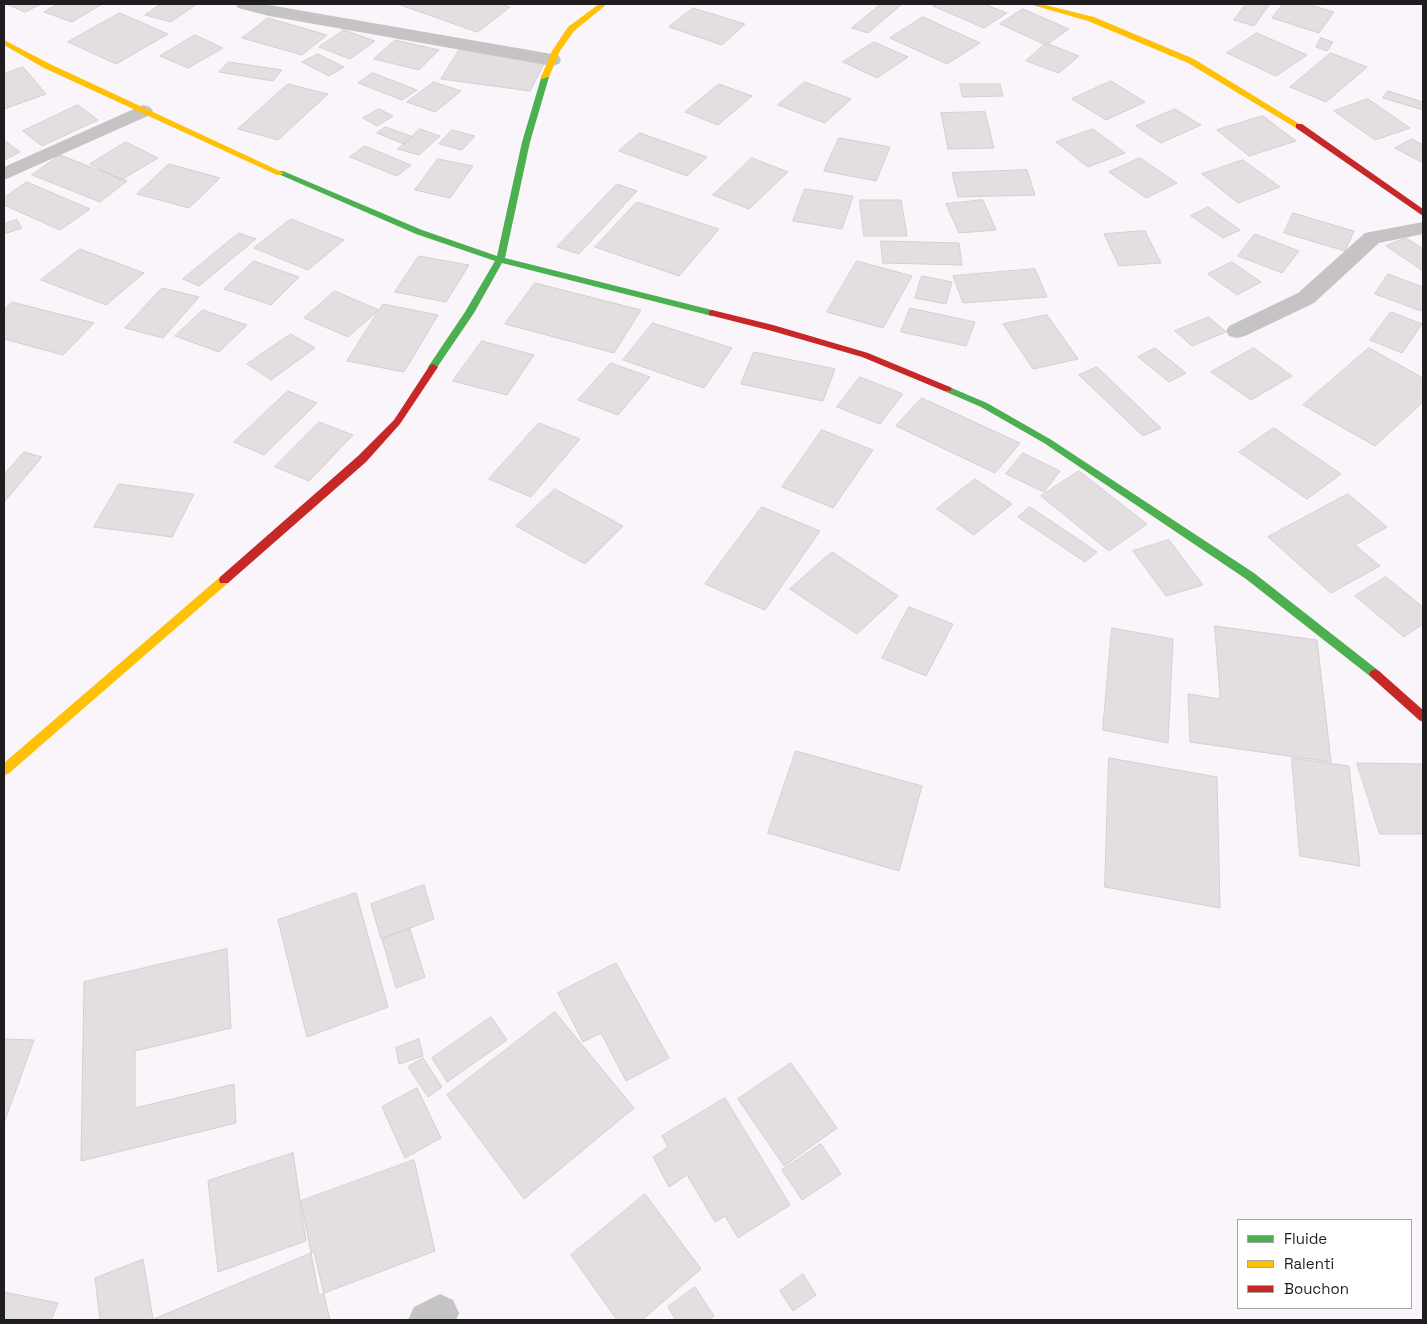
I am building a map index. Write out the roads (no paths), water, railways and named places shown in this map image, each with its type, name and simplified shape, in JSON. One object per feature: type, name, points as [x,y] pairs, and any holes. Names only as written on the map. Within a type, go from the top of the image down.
[{"type":"street","points":[[244,4],[269,11],[552,60]]},
{"type":"street","points":[[4,770],[362,460],[397,422],[469,313],[500,260],[526,142],[540,91],[552,60],[571,29],[603,4]]},
{"type":"street","points":[[1033,4],[1091,19],[1191,61],[1301,127],[1423,213]]},
{"type":"street","points":[[4,42],[47,66],[261,165],[410,228],[500,260],[763,326],[865,355],[984,405],[1047,442],[1250,576],[1369,668],[1423,716]]},
{"type":"street","points":[[4,174],[144,111]]},
{"type":"street","points":[[1237,331],[1306,298],[1372,238],[1423,228]]}]
